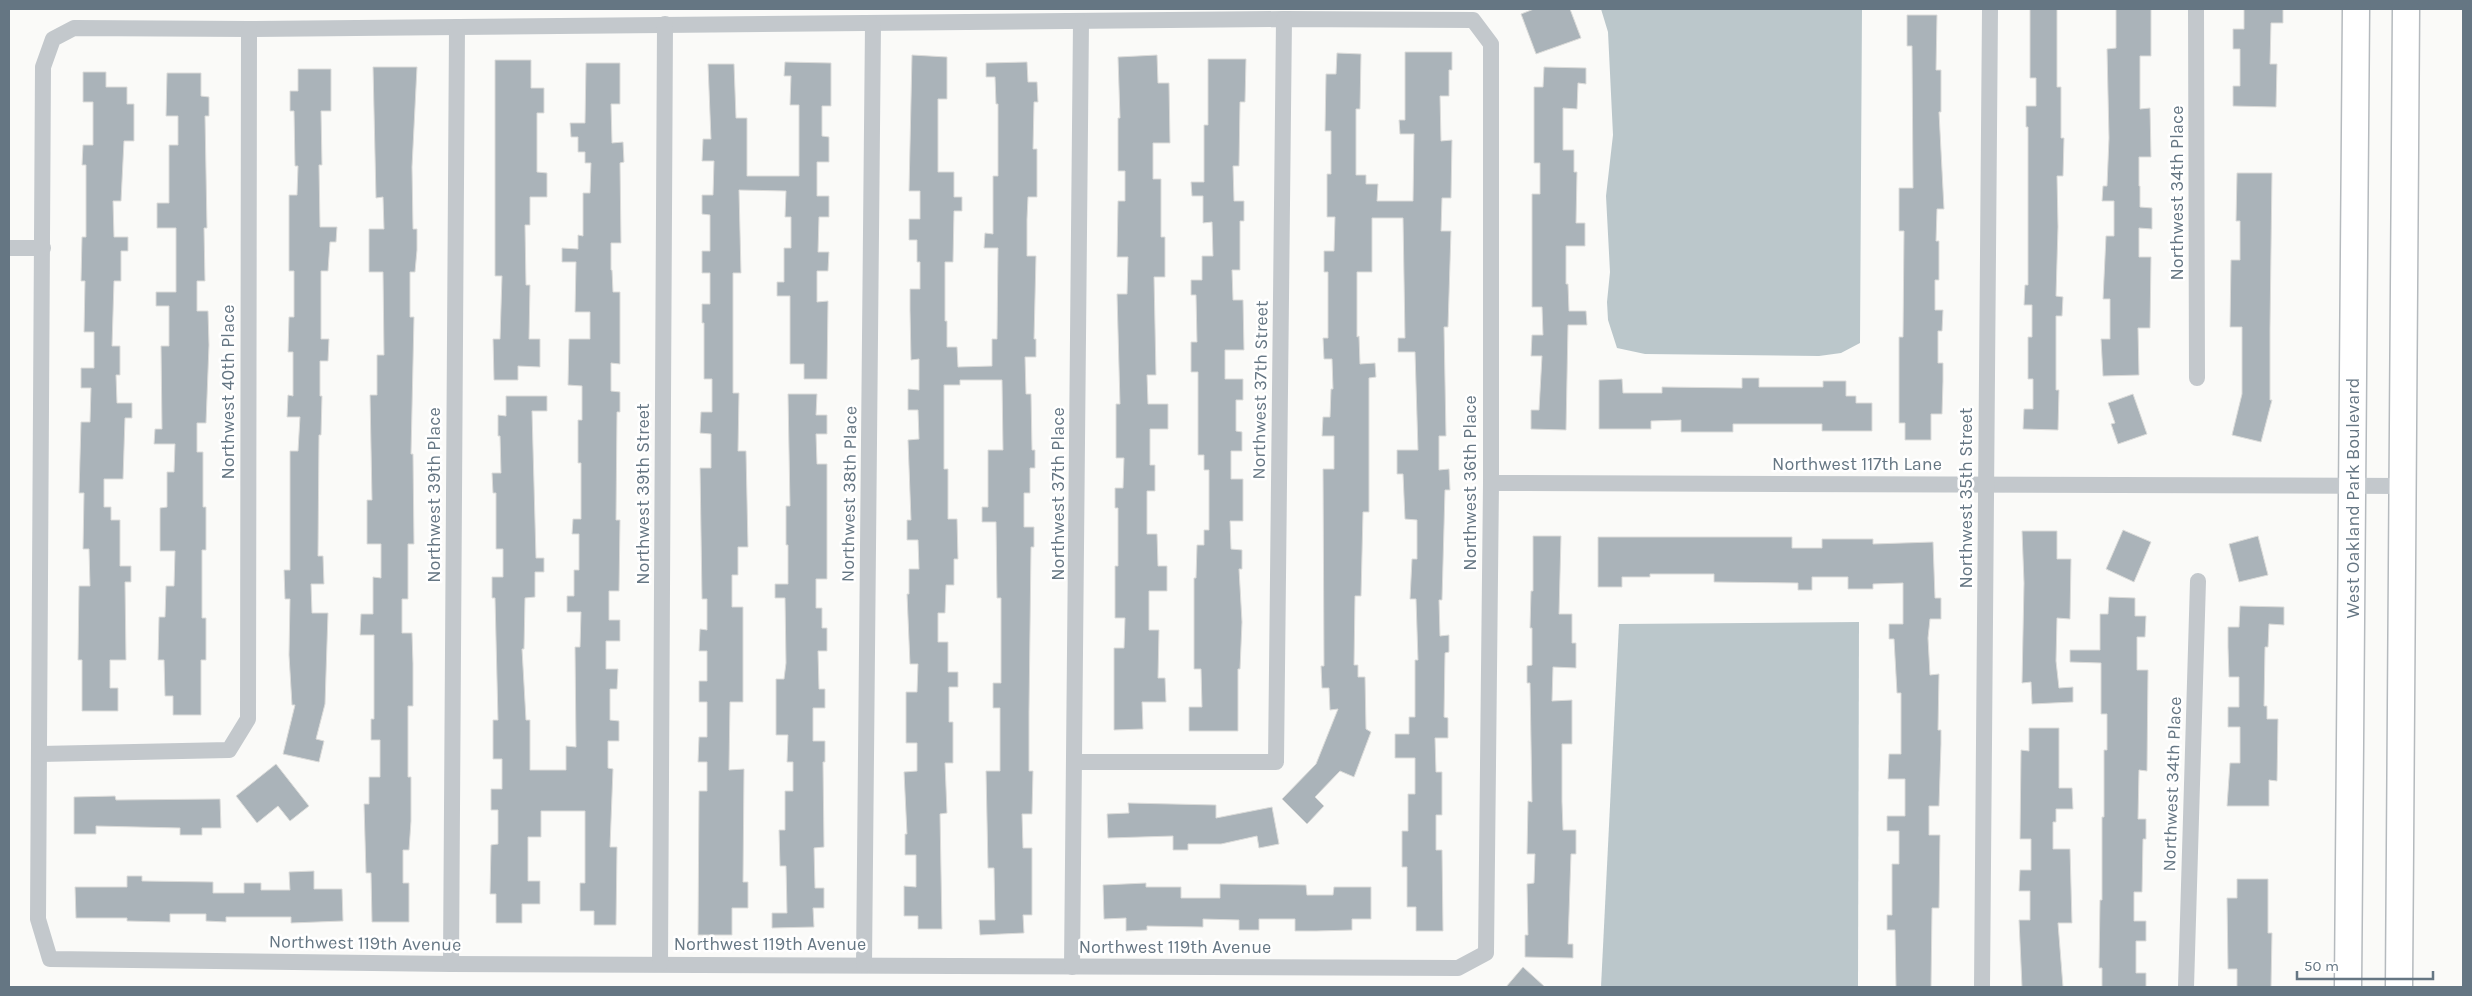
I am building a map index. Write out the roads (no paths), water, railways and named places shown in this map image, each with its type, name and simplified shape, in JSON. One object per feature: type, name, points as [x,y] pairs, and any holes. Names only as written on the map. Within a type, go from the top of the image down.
[{"type":"main road","name":"West Oakland Park Boulevard","points":[[2348,987],[2354,485],[2356,9]]},
{"type":"main road","points":[[2399,987],[2406,9]]},
{"type":"street","name":"Northwest 35th Street","points":[[1982,987],[1990,9]]},
{"type":"street","name":"Northwest 34th Place","points":[[2196,9],[2197,378]]},
{"type":"street","name":"Northwest 36th Place","points":[[1284,18],[1473,20],[1492,44],[1491,483],[1486,953]]},
{"type":"street","points":[[40,754],[43,67],[53,40],[74,28],[249,29],[666,24],[873,24],[1284,18]]},
{"type":"street","name":"Northwest 37th Street","points":[[1076,762],[1276,762],[1284,18]]},
{"type":"street","name":"Northwest 37th Place","points":[[1072,967],[1076,762],[1081,22]]},
{"type":"street","name":"Northwest 39th Street","points":[[660,964],[666,24]]},
{"type":"street","name":"Northwest 38th Place","points":[[864,965],[873,24]]},
{"type":"street","name":"Northwest 39th Place","points":[[451,964],[457,27]]},
{"type":"street","name":"Northwest 40th Place","points":[[40,754],[228,750],[248,719],[249,29]]},
{"type":"street","points":[[9,248],[43,248]]},
{"type":"street","name":"Northwest 117th Lane","points":[[1491,483],[2403,486]]},
{"type":"street","name":"Northwest 34th Place","points":[[2186,987],[2198,581]]},
{"type":"street","name":"Northwest 119th Avenue","points":[[40,754],[38,919],[50,959],[451,964],[1458,968],[1486,953]]}]
